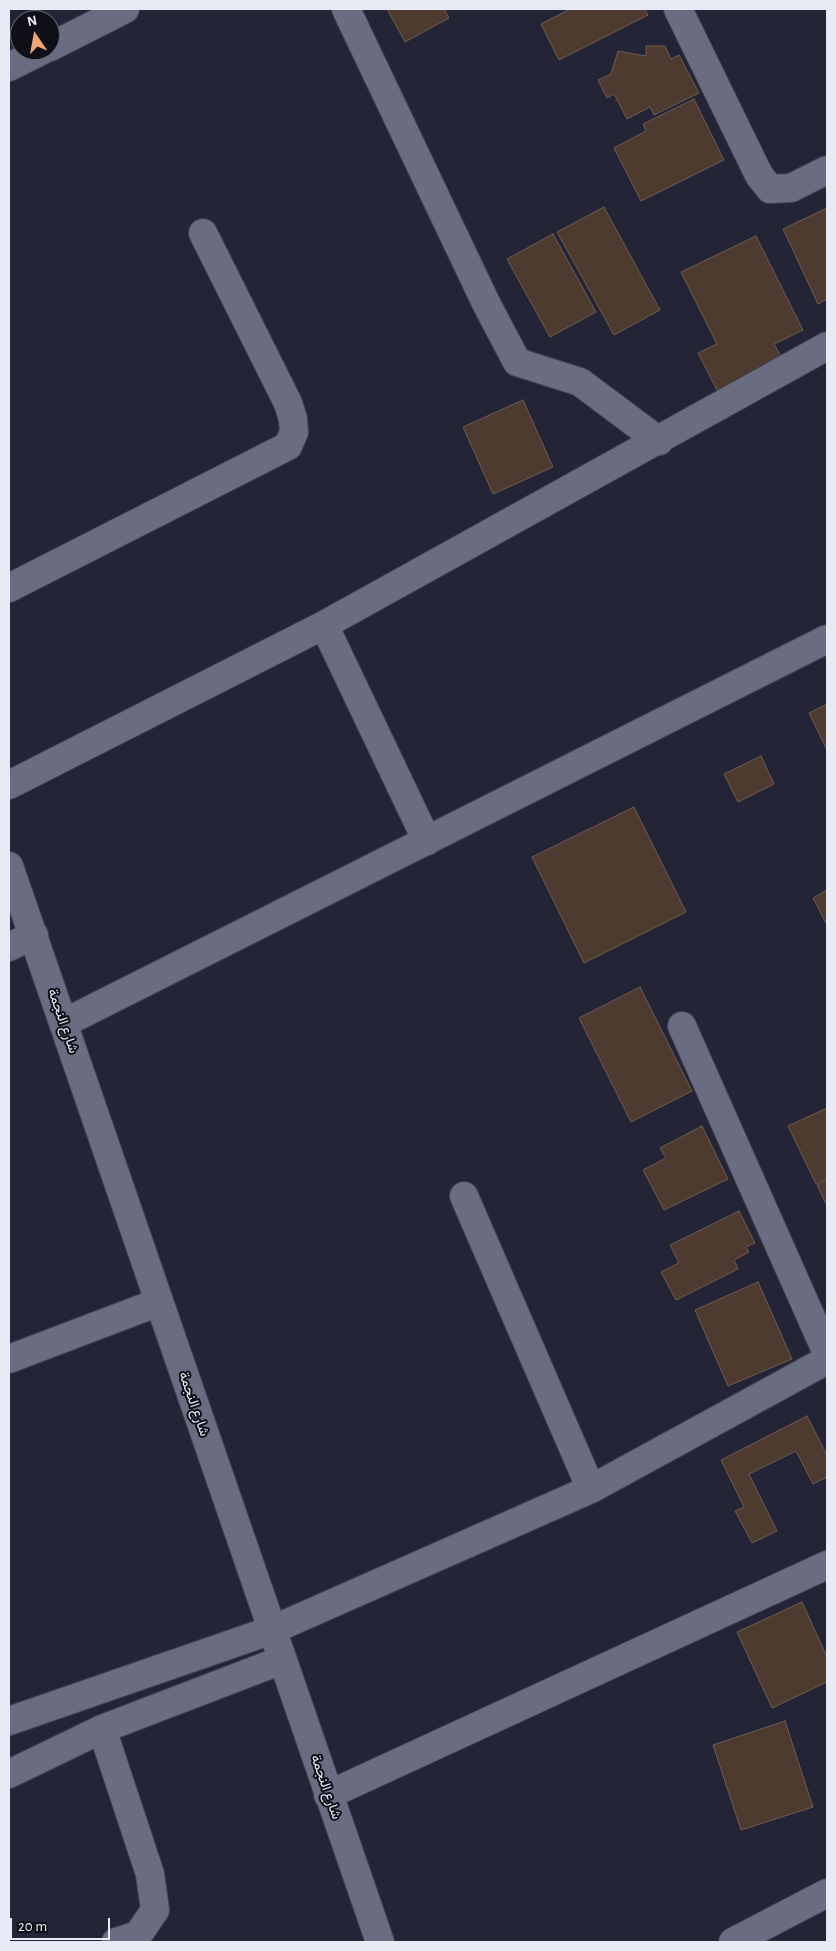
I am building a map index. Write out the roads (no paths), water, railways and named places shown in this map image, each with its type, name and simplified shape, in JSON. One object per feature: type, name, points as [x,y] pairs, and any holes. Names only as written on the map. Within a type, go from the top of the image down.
[{"type":"street","points":[[60,42],[125,9]]},
{"type":"street","points":[[346,9],[486,303],[517,362],[580,382],[659,441]]},
{"type":"street","points":[[678,9],[759,175],[770,189],[791,188],[827,170]]},
{"type":"street","points":[[9,67],[23,60]]},
{"type":"street","points":[[9,588],[288,446],[294,432],[294,419],[288,403],[203,233]]},
{"type":"street","points":[[9,785],[324,625],[659,441],[827,346]]},
{"type":"street","points":[[324,625],[427,840]]},
{"type":"street","points":[[64,1023],[827,639]]},
{"type":"street","name":"شارع النجمة","points":[[9,866],[380,1942]]},
{"type":"street","points":[[9,947],[34,935]]},
{"type":"street","points":[[682,1026],[827,1353]]},
{"type":"street","points":[[464,1196],[591,1489]]},
{"type":"street","points":[[9,1359],[160,1302]]},
{"type":"street","points":[[9,1721],[272,1630],[591,1489],[827,1360]]},
{"type":"street","points":[[328,1795],[827,1564]]},
{"type":"street","points":[[9,1774],[102,1729],[282,1660]]},
{"type":"street","points":[[102,1729],[150,1874],[156,1910],[138,1935],[116,1942]]},
{"type":"street","points":[[733,1942],[827,1893]]}]
